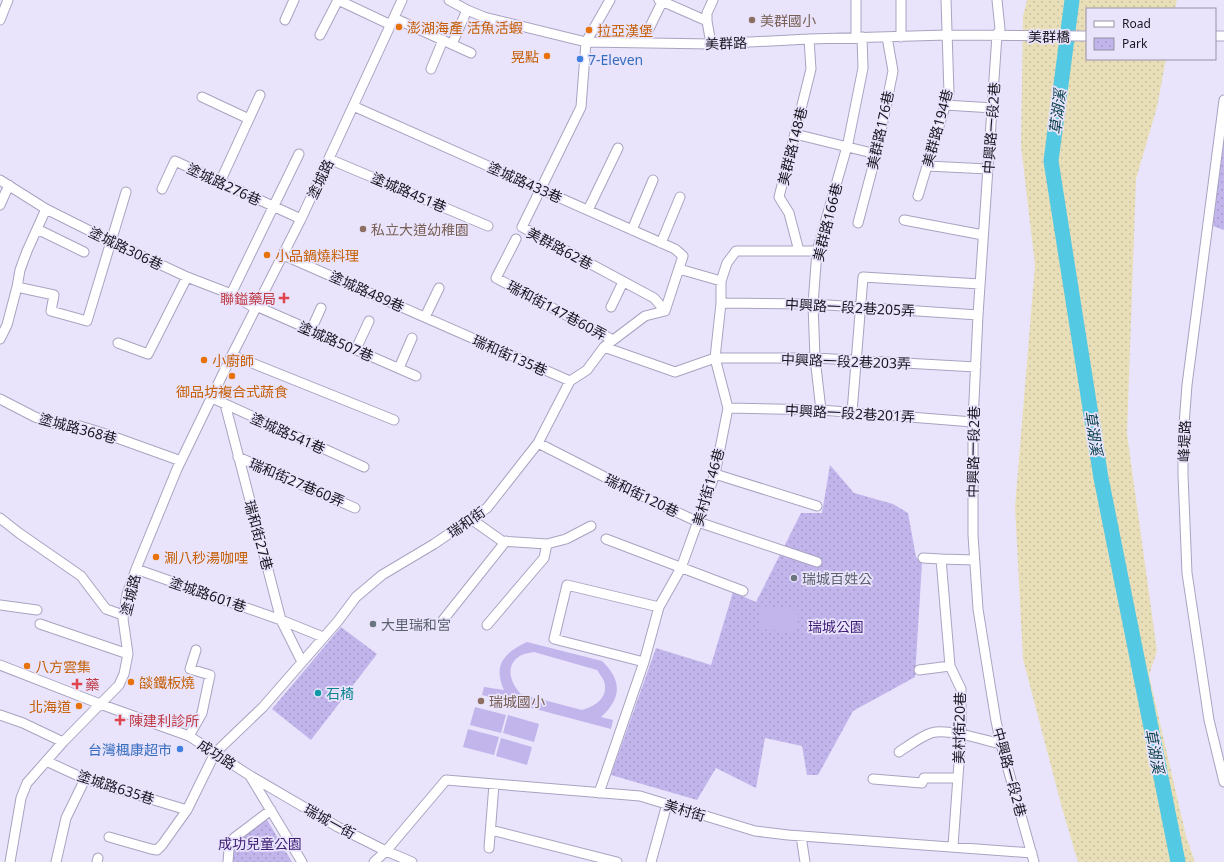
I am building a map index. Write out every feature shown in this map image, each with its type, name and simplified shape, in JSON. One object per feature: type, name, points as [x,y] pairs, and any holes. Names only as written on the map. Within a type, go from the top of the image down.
[{"type":"street","points":[[0,20],[8,0]]},
{"type":"street","points":[[285,20],[294,0]]},
{"type":"street","points":[[320,34],[338,0],[471,52]]},
{"type":"street","name":"塗城路","points":[[10,862],[21,798],[27,783],[63,742],[119,685],[124,674],[128,654],[123,615],[127,594],[180,461],[330,159],[402,0]]},
{"type":"street","name":"美群路","points":[[449,0],[467,10],[484,16],[586,42],[711,44],[859,37],[947,35],[1010,36]]},
{"type":"street","points":[[586,42],[610,0]]},
{"type":"street","points":[[711,44],[707,13],[713,0]]},
{"type":"street","name":"美群路166巷","points":[[822,410],[815,358],[813,304],[817,251],[847,147],[863,68],[856,0]]},
{"type":"street","points":[[901,0],[901,37]]},
{"type":"street","name":"美群路194巷","points":[[918,196],[949,92],[946,0]]},
{"type":"street","name":"中興路一段2巷","points":[[997,0],[1000,29],[997,35],[978,315],[973,422],[972,495],[974,560],[984,648],[1001,744],[1034,862]]},
{"type":"street","points":[[642,43],[661,1],[707,21]]},
{"type":"street","points":[[452,44],[467,10]]},
{"type":"street","name":"美群橋","points":[[1010,36],[1086,36]]},
{"type":"street","name":"美群路176巷","points":[[858,223],[876,154],[893,71],[887,37]]},
{"type":"street","name":"美群路148巷","points":[[799,251],[789,213],[779,197],[811,69],[809,39]]},
{"type":"street","points":[[431,69],[443,40]]},
{"type":"street","name":"美群路62巷","points":[[586,42],[581,107],[522,227],[654,298],[665,312]]},
{"type":"street","points":[[220,182],[260,96]]},
{"type":"street","points":[[202,97],[249,119]]},
{"type":"street","name":"峰堤路","points":[[1224,100],[1187,385],[1183,438],[1183,475],[1187,573],[1209,720],[1224,782]]},
{"type":"street","points":[[946,105],[993,108]]},
{"type":"street","name":"塗城路433巷","points":[[353,106],[541,188],[675,249],[683,256],[679,269]]},
{"type":"street","points":[[795,134],[876,154]]},
{"type":"street","points":[[588,210],[618,148]]},
{"type":"street","points":[[231,294],[299,154]]},
{"type":"street","name":"塗城路451巷","points":[[330,159],[488,226]]},
{"type":"street","name":"塗城路276巷","points":[[162,189],[176,162],[301,219]]},
{"type":"street","points":[[927,166],[988,168]]},
{"type":"street","name":"塗城路306巷","points":[[0,180],[46,209],[110,241],[187,278],[231,294],[256,307]]},
{"type":"street","points":[[632,230],[653,180]]},
{"type":"street","points":[[0,206],[9,186]]},
{"type":"street","points":[[18,288],[54,295],[51,311],[87,321],[126,192]]},
{"type":"street","points":[[661,243],[680,197]]},
{"type":"street","points":[[0,339],[7,325],[18,288],[20,270],[24,257],[46,209]]},
{"type":"street","points":[[904,220],[984,235]]},
{"type":"street","points":[[37,229],[84,252]]},
{"type":"street","name":"瑞和街147巷60弄","points":[[516,239],[496,278],[613,340]]},
{"type":"street","name":"美村街146巷","points":[[599,793],[644,662],[659,607],[681,568],[714,474],[728,408],[715,358],[721,303],[721,281],[728,263],[736,251],[817,251]]},
{"type":"street","name":"塗城路489巷","points":[[283,255],[450,328]]},
{"type":"street","points":[[665,312],[679,269],[721,281]]},
{"type":"street","points":[[852,412],[863,277],[980,284]]},
{"type":"street","points":[[118,343],[148,354],[187,278]]},
{"type":"street","points":[[611,308],[623,282]]},
{"type":"street","points":[[425,317],[439,288]]},
{"type":"street","name":"中興路一段2巷205弄","points":[[721,303],[813,304],[978,315]]},
{"type":"street","name":"塗城路507巷","points":[[256,307],[416,376]]},
{"type":"street","points":[[311,330],[321,308]]},
{"type":"street","name":"瑞和街","points":[[215,753],[263,707],[338,621],[356,596],[382,575],[434,544],[487,508],[538,443],[570,381],[587,370],[604,347],[645,316],[665,312]]},
{"type":"street","points":[[356,349],[369,321]]},
{"type":"street","name":"瑞和街135巷","points":[[450,328],[570,381]]},
{"type":"street","points":[[399,368],[412,338]]},
{"type":"street","name":"中興路一段2巷203弄","points":[[604,347],[675,372],[715,358],[815,358],[976,367]]},
{"type":"street","points":[[232,355],[394,420]]},
{"type":"street","name":"塗城路541巷","points":[[212,398],[364,467]]},
{"type":"street","name":"塗城路368巷","points":[[0,399],[35,417],[51,423],[80,426],[180,461]]},
{"type":"street","name":"瑞和街27巷","points":[[225,404],[281,620],[302,662]]},
{"type":"street","name":"中興路一段2巷201弄","points":[[728,408],[822,410],[973,422]]},
{"type":"street","name":"瑞和街120巷","points":[[538,443],[638,494],[698,522],[817,562]]},
{"type":"street","name":"瑞和街27巷60弄","points":[[238,457],[355,508]]},
{"type":"street","points":[[714,474],[817,506]]},
{"type":"street","points":[[0,518],[81,576],[106,609],[123,615]]},
{"type":"street","points":[[471,519],[502,540],[547,544],[566,539],[591,526]]},
{"type":"street","points":[[606,539],[743,591]]},
{"type":"street","points":[[442,620],[506,541]]},
{"type":"street","points":[[488,625],[544,558],[547,544]]},
{"type":"street","points":[[923,558],[974,560]]},
{"type":"street","name":"美村街20巷","points":[[941,559],[950,666],[961,689],[961,735],[953,846]]},
{"type":"street","name":"塗城路601巷","points":[[136,569],[281,620],[323,637]]},
{"type":"street","points":[[644,662],[554,639],[567,585],[659,607]]},
{"type":"street","points":[[0,605],[37,610]]},
{"type":"street","points":[[40,624],[128,654]]},
{"type":"street","points":[[189,736],[202,712],[210,675],[190,669],[196,650]]},
{"type":"street","points":[[919,670],[950,666]]},
{"type":"street","name":"成功路","points":[[1,668],[189,736],[249,775],[302,862]]},
{"type":"street","points":[[0,715],[23,723],[63,742]]},
{"type":"street","points":[[898,752],[931,733],[945,732],[1001,744]]},
{"type":"street","points":[[109,838],[157,850],[170,836],[187,810],[215,753]]},
{"type":"street","name":"塗城路635巷","points":[[46,761],[85,779],[187,810]]},
{"type":"street","name":"瑞城一街","points":[[249,775],[338,827],[412,862]]},
{"type":"street","points":[[872,779],[922,783],[924,778],[958,778]]},
{"type":"street","points":[[56,862],[66,818],[85,779]]},
{"type":"street","name":"美村街","points":[[374,862],[386,851],[446,780],[640,796],[755,831],[788,836],[953,846],[1032,853]]},
{"type":"street","points":[[489,848],[494,784]]},
{"type":"street","points":[[651,862],[667,804]]},
{"type":"street","points":[[228,862],[229,849],[234,838],[271,810]]},
{"type":"street","points":[[491,830],[617,862]]},
{"type":"street","points":[[801,836],[805,862]]},
{"type":"sand","points":[[1027,0],[1177,0],[1175,8],[1086,8],[1086,60],[1166,60],[1157,107],[1136,179],[1127,434],[1157,651],[1149,675],[1186,836],[1195,862],[1078,862],[1062,808],[1023,659],[1015,507],[1035,265],[1021,146],[1023,16]]},
{"type":"green space","points":[[1224,131],[1224,230],[1213,226]]},
{"type":"green space","name":"瑞城公園","points":[[830,465],[854,493],[893,504],[908,513],[916,557],[922,563],[915,677],[853,711],[818,775],[807,775],[802,746],[765,738],[756,788],[716,768],[697,800],[611,775],[656,648],[711,665],[733,592],[756,602],[801,513],[822,513]]},
{"type":"green space","points":[[761,606],[799,610],[797,632],[759,629]]},
{"type":"green space","points":[[341,627],[377,654],[311,740],[272,709]]},
{"type":"green space","points":[[527,642],[602,661],[613,675],[617,689],[613,703],[601,717],[613,720],[611,729],[482,695],[484,687],[504,690],[500,674],[502,661],[519,646]],"holes":[[[534,652],[597,670],[604,681],[605,692],[600,700],[592,706],[582,710],[521,694],[514,684],[510,672],[513,662],[524,654]]]},
{"type":"green space","points":[[475,707],[506,715],[501,733],[470,725]]},
{"type":"green space","points":[[508,715],[539,724],[534,742],[503,733]]},
{"type":"green space","points":[[468,729],[499,737],[494,755],[463,747]]},
{"type":"green space","points":[[501,738],[532,747],[527,765],[496,756]]},
{"type":"green space","name":"成功兒童公園","points":[[266,818],[292,862],[230,862],[232,842]]},
{"type":"waterway","name":"草湖溪","points":[[1072,0],[1051,161],[1101,478],[1178,862]]},
{"type":"place","name":"美群國小","points":[[752,20]]},
{"type":"place","name":"澎湖海產 活魚活蝦","points":[[399,27]]},
{"type":"place","name":"拉亞漢堡","points":[[589,30]]},
{"type":"place","name":"晃點","points":[[547,56]]},
{"type":"place","name":"7-Eleven","points":[[580,59]]},
{"type":"place","name":"私立大道幼稚園","points":[[363,229]]},
{"type":"place","name":"小品鍋燒料理","points":[[267,255]]},
{"type":"place","name":"聯鎰藥局","points":[[284,298]]},
{"type":"place","name":"小廚師","points":[[204,360]]},
{"type":"place","name":"御品坊複合式蔬食","points":[[232,376]]},
{"type":"place","name":"涮八秒湯咖哩","points":[[156,557]]},
{"type":"place","name":"瑞城百姓公","points":[[794,578]]},
{"type":"place","name":"大里瑞和宮","points":[[373,624]]},
{"type":"place","name":"八方雲集","points":[[27,666]]},
{"type":"place","name":"燄鐵板燒","points":[[131,682]]},
{"type":"place","name":"藥","points":[[77,684]]},
{"type":"place","name":"石椅","points":[[318,693]]},
{"type":"place","name":"瑞城國小","points":[[481,701]]},
{"type":"place","name":"北海道","points":[[79,706]]},
{"type":"place","name":"陳建利診所","points":[[120,720]]},
{"type":"place","name":"台灣楓康超市","points":[[180,749]]}]
